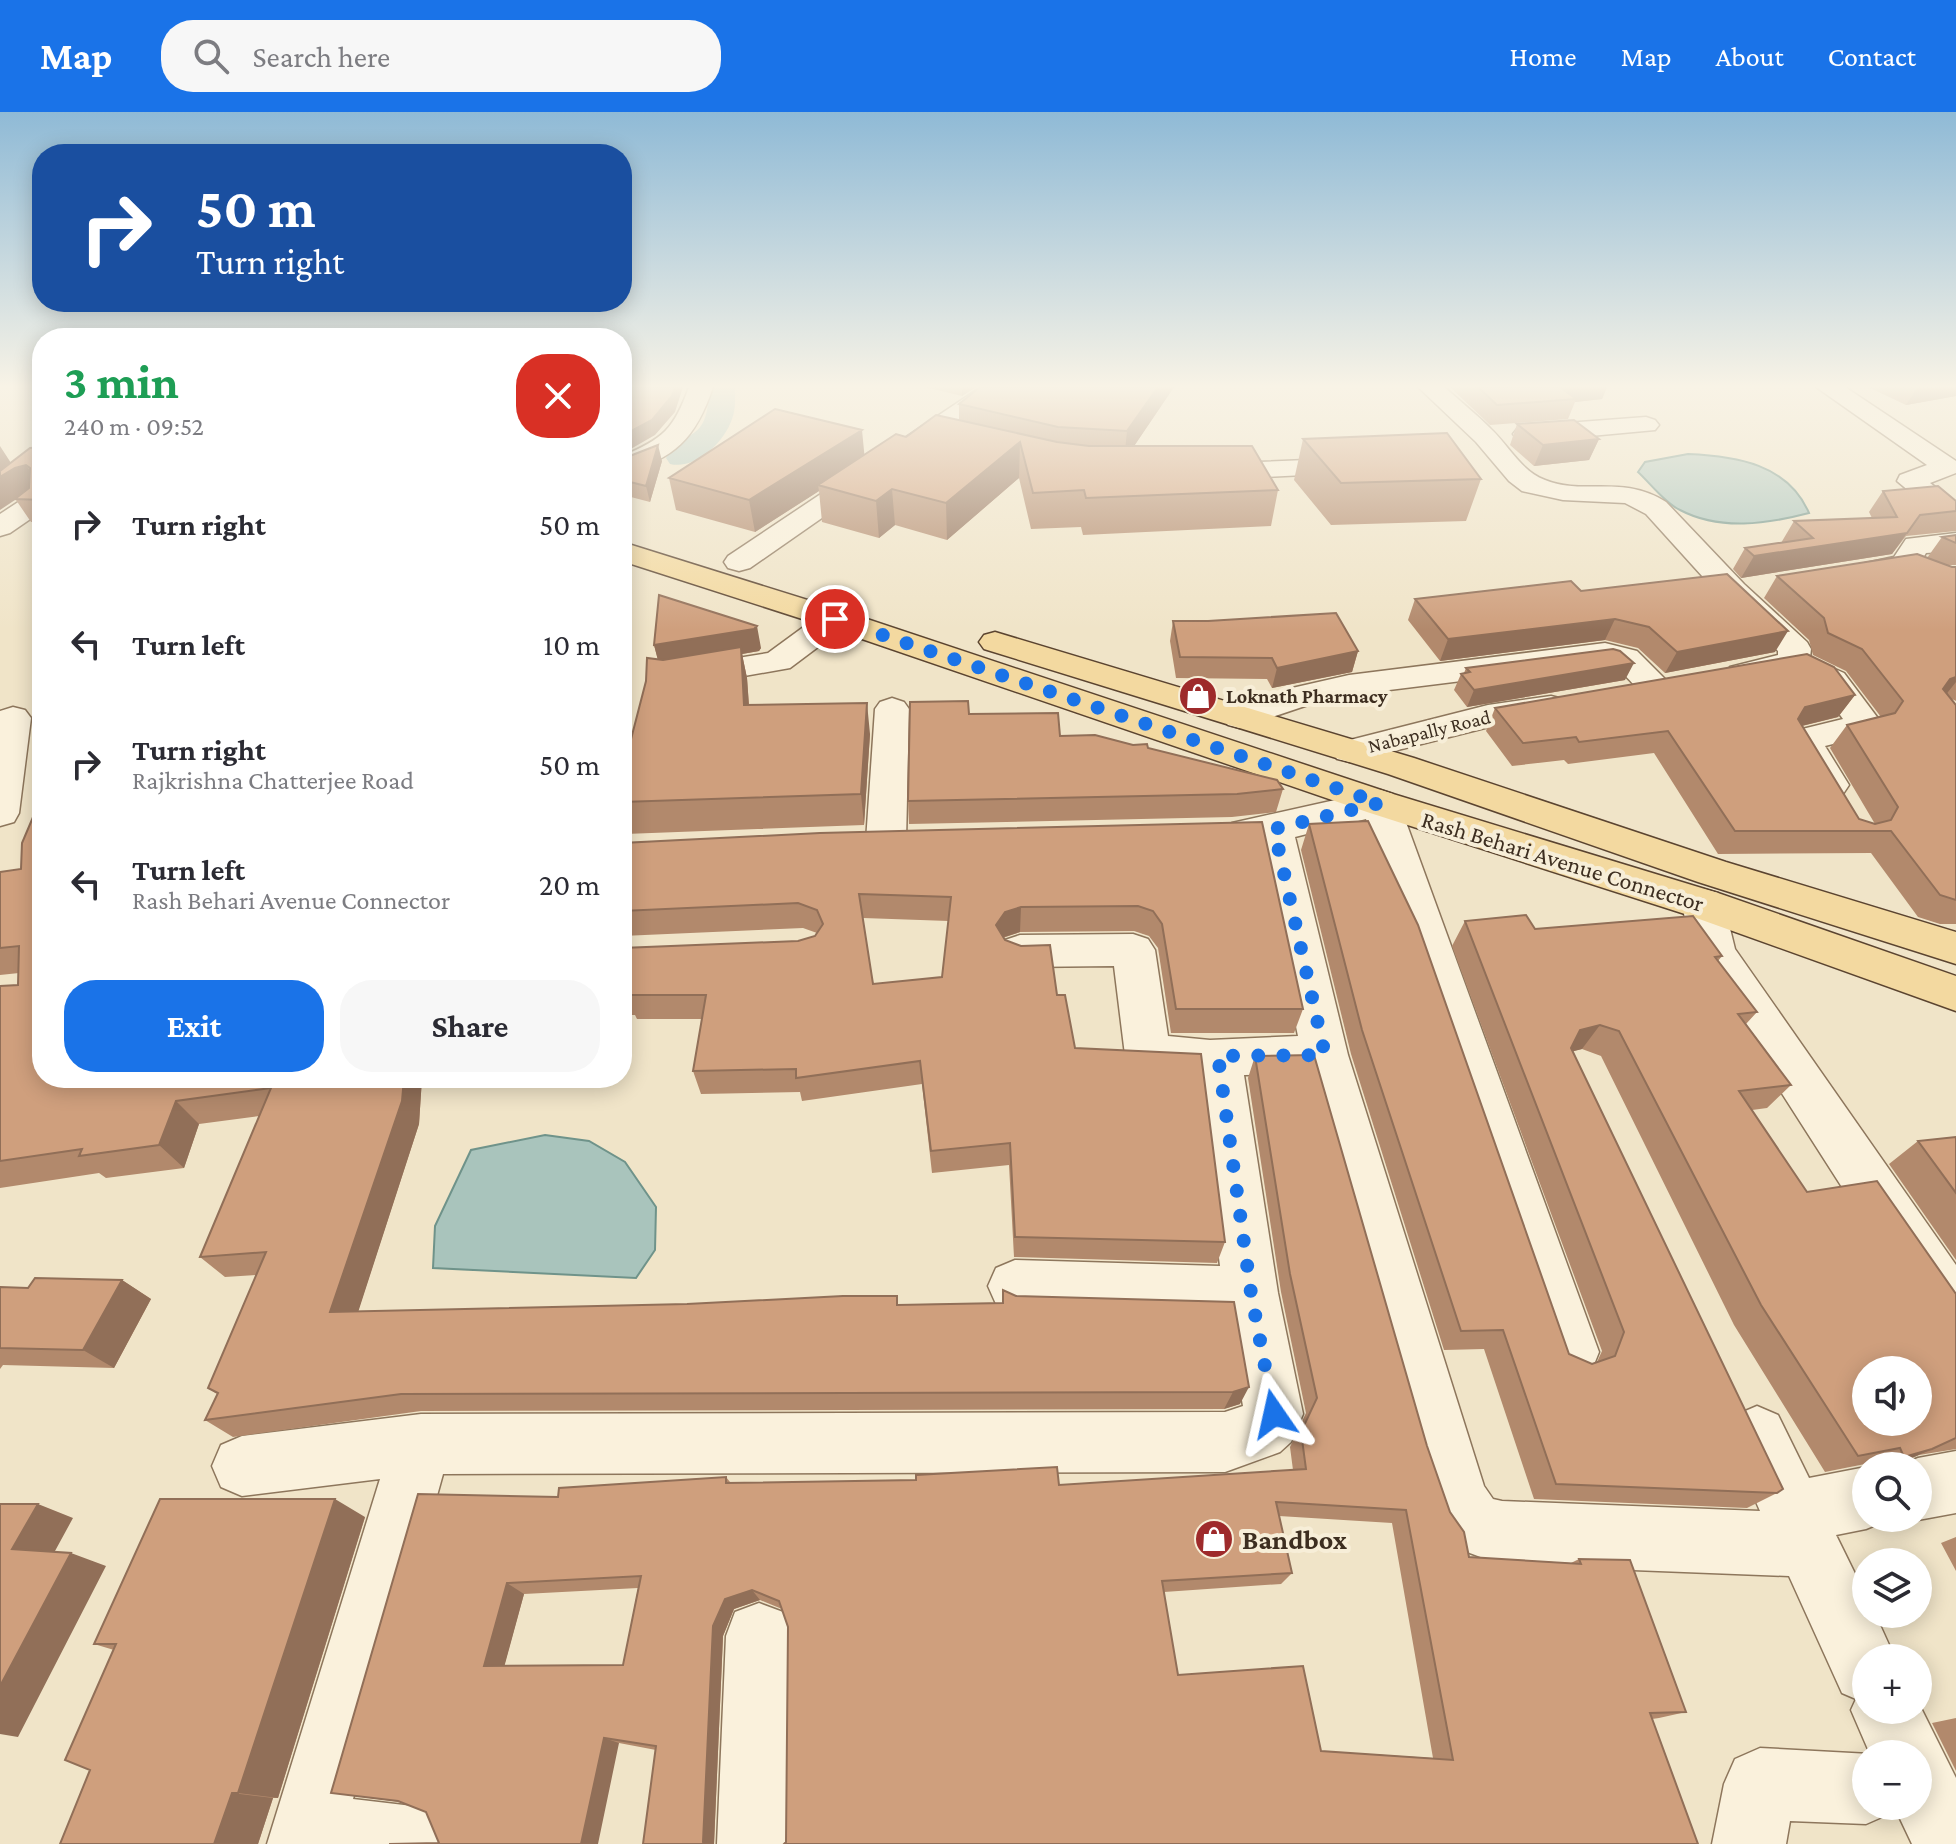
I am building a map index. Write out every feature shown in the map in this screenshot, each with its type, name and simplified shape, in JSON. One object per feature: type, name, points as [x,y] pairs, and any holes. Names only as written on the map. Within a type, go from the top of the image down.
[{"type":"main road","name":"Rash Behari Avenue Connector","points":[[632,529],[1350,751],[1391,785],[1703,904],[1956,994]]},
{"type":"main road","name":"Rash Behari Avenue Connector","points":[[632,554],[835,619],[1391,785],[1712,872],[1956,948]]},
{"type":"street","points":[[739,562],[877,468]]},
{"type":"street","points":[[1178,473],[1306,468]]},
{"type":"street","points":[[1511,468],[1519,477],[1548,490],[1633,496],[1648,501],[1748,589],[1795,649],[1793,661],[1832,680],[1865,725],[1803,740],[1850,818]]},
{"type":"street","points":[[1945,468],[1910,481],[1956,516]]},
{"type":"street","points":[[0,528],[32,506]]},
{"type":"street","points":[[0,528],[32,530]]},
{"type":"street","points":[[1905,564],[1916,545],[1956,542]]},
{"type":"street","points":[[1823,579],[1905,564],[1937,577]]},
{"type":"street","points":[[670,678],[778,661],[835,619]]},
{"type":"street","points":[[1240,717],[1336,688],[1605,653],[1625,658],[1684,685]]},
{"type":"street","name":"Nabapally Road","points":[[1350,751],[1488,716],[1684,685],[1793,661]]},
{"type":"street","points":[[0,813],[7,718],[25,711],[32,704]]},
{"type":"street","points":[[886,841],[892,709]]},
{"type":"street","points":[[1216,833],[1274,829],[1391,785],[1571,1352]]},
{"type":"street","points":[[1274,829],[1325,1055],[1458,1502],[1473,1524],[1502,1533],[1801,1528],[1852,1504]]},
{"type":"street","points":[[1703,904],[1714,953],[1935,1250],[1956,1309]]},
{"type":"street","points":[[1020,951],[1133,950],[1148,1055],[1325,1055]]},
{"type":"street","points":[[242,1466],[421,1444],[1225,1442],[1255,1435],[1268,1426],[1274,1414],[1251,1293],[1218,1056]]},
{"type":"street","points":[[1015,1286],[1251,1293]]},
{"type":"street","points":[[1732,1384],[1854,1644]]},
{"type":"street","points":[[421,1444],[306,1838],[421,1844]]},
{"type":"street","points":[[1932,1486],[1956,1482]]},
{"type":"street","points":[[754,1844],[759,1636]]},
{"type":"street","points":[[1749,1844],[1760,1784],[1852,1788]]},
{"type":"water","points":[[1641,468],[1763,468],[1788,483],[1809,513],[1744,524],[1711,521],[1674,507],[1638,472]]},
{"type":"water","points":[[545,1135],[589,1141],[625,1162],[656,1207],[655,1250],[636,1278],[433,1268],[435,1226],[471,1150]]},
{"type":"building","points":[[4,468],[16,468],[0,477],[0,471]]},
{"type":"building","points":[[30,468],[32,500],[15,499],[29,488]]},
{"type":"building","points":[[632,468],[651,468],[646,486],[632,482]]},
{"type":"building","points":[[685,468],[801,468],[749,500],[669,478]]},
{"type":"building","points":[[844,468],[989,468],[946,503],[892,489],[876,501],[818,485]]},
{"type":"building","points":[[1027,468],[1265,468],[1278,490],[1086,498],[1084,490],[1033,493]]},
{"type":"building","points":[[1328,468],[1473,468],[1481,479],[1341,483]]},
{"type":"building","points":[[1938,486],[1956,501],[1956,511],[1920,515],[1907,533],[1754,556],[1745,548],[1813,538],[1794,521],[1897,517],[1883,491]]},
{"type":"building","points":[[1956,535],[1956,543],[1942,537]]},
{"type":"building","points":[[1917,554],[1956,567],[1956,677],[1950,679],[1943,689],[1956,705],[1956,900],[1940,895],[1891,831],[1735,831],[1668,731],[1579,742],[1576,737],[1523,743],[1495,708],[1807,654],[1834,667],[1855,695],[1805,707],[1798,719],[1859,819],[1875,824],[1891,820],[1898,807],[1847,725],[1895,713],[1903,701],[1862,649],[1828,633],[1824,618],[1777,576]]},
{"type":"building","points":[[1727,574],[1788,631],[1677,652],[1649,627],[1615,619],[1448,639],[1415,599],[1571,581],[1581,591]]},
{"type":"building","points":[[659,595],[757,626],[754,629],[654,645]]},
{"type":"building","points":[[1336,613],[1358,651],[1277,668],[1272,658],[1180,657],[1173,621],[1208,621]]},
{"type":"building","points":[[741,647],[744,705],[867,703],[861,794],[632,802],[632,735],[646,681],[647,658],[663,660]]},
{"type":"building","points":[[1613,649],[1634,663],[1474,690],[1461,674],[1470,672],[1466,668]]},
{"type":"building","points":[[968,701],[969,714],[1058,713],[1060,736],[1095,735],[1133,745],[1147,744],[1148,748],[1277,780],[1283,789],[1237,794],[908,801],[910,702]]},
{"type":"building","points":[[32,820],[32,1088],[271,1088],[176,1101],[159,1145],[79,1156],[82,1149],[0,1161],[0,986],[18,985],[19,946],[0,948],[0,872],[21,869],[22,843]]},
{"type":"building","points":[[1368,821],[1418,925],[1569,1354],[1592,1364],[1615,1356],[1624,1332],[1465,921],[1526,915],[1535,929],[1693,916],[1722,956],[1715,957],[1757,1012],[1738,1014],[1791,1085],[1739,1091],[1807,1192],[1877,1181],[1956,1294],[1956,1438],[1922,1452],[1902,1452],[1900,1448],[1855,1452],[1761,1305],[1619,1031],[1600,1025],[1580,1030],[1571,1048],[1783,1489],[1777,1493],[1556,1484],[1503,1330],[1461,1331],[1362,1030],[1309,824]]},
{"type":"building","points":[[1262,822],[1303,1009],[1176,1009],[1162,924],[1153,911],[1138,906],[1021,907],[1005,912],[996,925],[1005,940],[1021,946],[1050,945],[1057,995],[1065,995],[1075,1048],[1201,1054],[1225,1242],[1015,1237],[1010,1143],[931,1151],[920,1061],[796,1078],[796,1069],[693,1071],[706,995],[632,995],[632,948],[798,941],[815,936],[823,924],[817,910],[798,903],[632,911],[632,842],[820,833]],"holes":[[[859,894],[951,897],[942,977],[873,984]]]},
{"type":"building","points":[[1314,1055],[1427,1446],[1450,1512],[1464,1532],[1469,1557],[1581,1564],[1579,1559],[1630,1560],[1686,1712],[1650,1713],[1698,1844],[784,1844],[788,1627],[779,1601],[752,1590],[725,1599],[713,1626],[704,1844],[643,1844],[656,1746],[604,1738],[581,1844],[389,1844],[439,1843],[426,1812],[398,1801],[331,1793],[418,1494],[558,1497],[559,1488],[726,1477],[726,1483],[916,1480],[916,1475],[1057,1467],[1059,1485],[1306,1469],[1301,1432],[1317,1398],[1290,1274],[1255,1056]],"holes":[[[1276,1502],[1406,1510],[1453,1760],[1321,1751],[1303,1666],[1178,1675],[1162,1581],[1292,1573]],[[641,1576],[623,1665],[484,1666],[507,1583]]]},
{"type":"building","points":[[271,1088],[403,1088],[402,1101],[330,1312],[687,1304],[843,1296],[897,1296],[897,1305],[1003,1303],[1003,1290],[1016,1296],[1234,1302],[1249,1387],[1233,1392],[401,1394],[205,1420],[218,1393],[208,1388],[266,1252],[200,1257]]},
{"type":"building","points":[[1956,1137],[1956,1193],[1918,1141]]},
{"type":"building","points":[[35,1278],[122,1280],[83,1350],[0,1348],[0,1287],[28,1288]]},
{"type":"building","points":[[160,1499],[335,1499],[238,1793],[232,1793],[214,1844],[60,1844],[90,1770],[65,1760],[116,1644],[94,1644]]},
{"type":"building","points":[[0,1504],[38,1504],[12,1549],[71,1553],[0,1686]]},
{"type":"place","name":"Loknath Pharmacy","points":[[1198,696]]},
{"type":"place","name":"Bandbox","points":[[1214,1539]]},
{"type":"route","points":[[835,619],[1380,803],[1274,829],[1325,1055],[1218,1056],[1251,1293],[1274,1414]]}]
